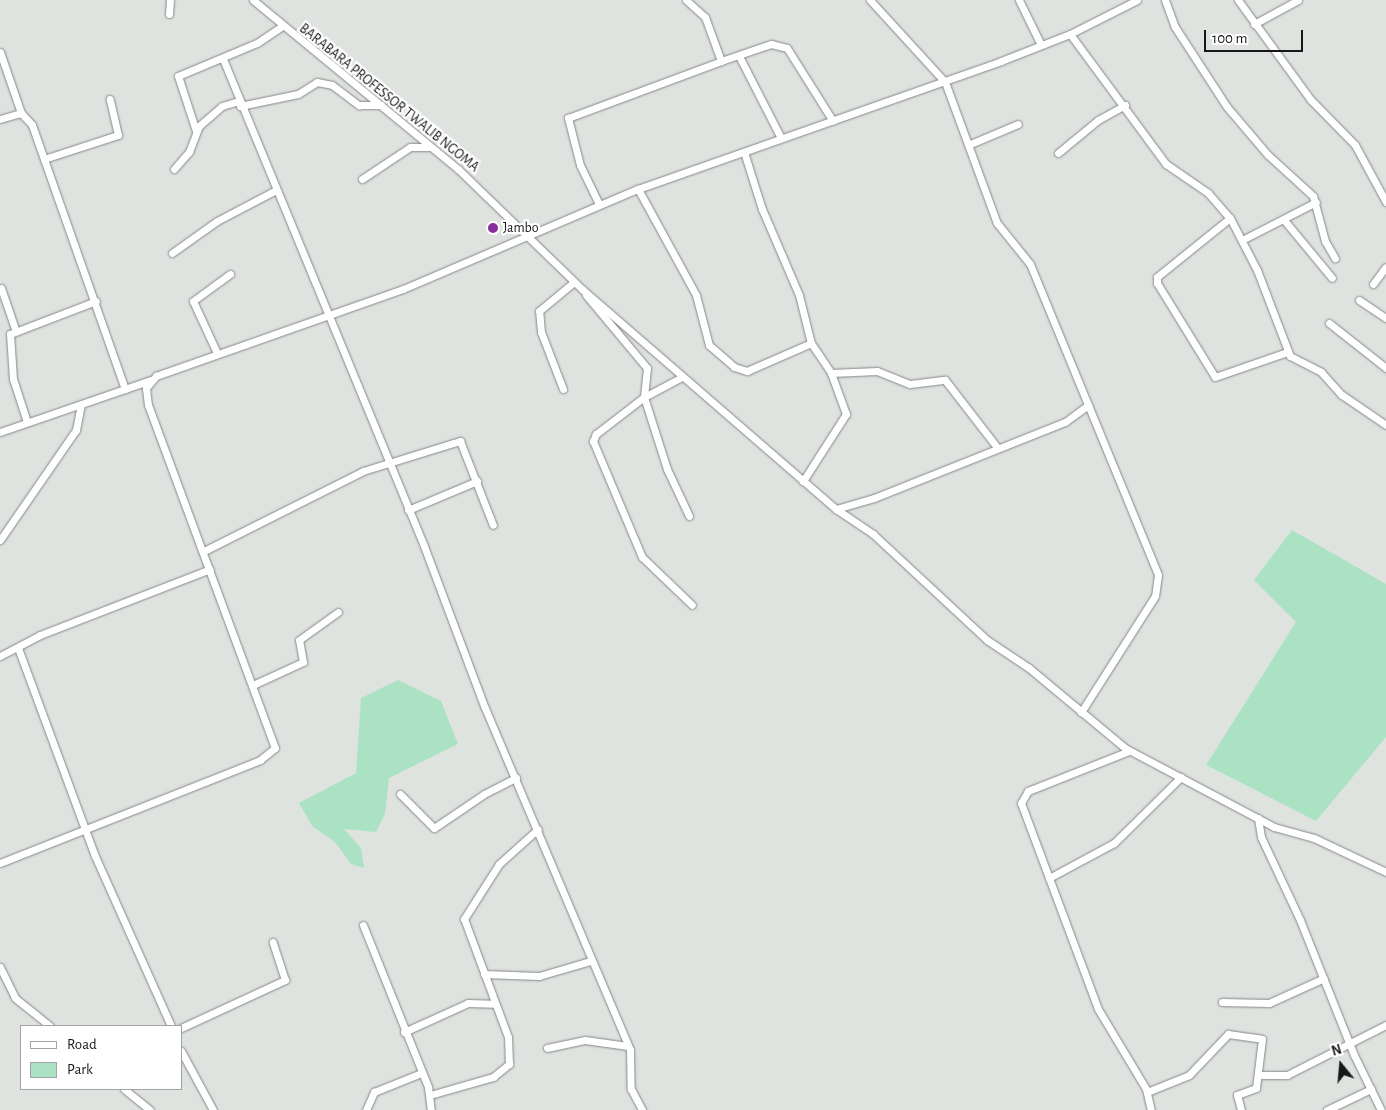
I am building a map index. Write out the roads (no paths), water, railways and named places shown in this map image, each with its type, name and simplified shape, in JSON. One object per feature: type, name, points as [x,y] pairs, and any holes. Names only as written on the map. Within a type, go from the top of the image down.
[{"type":"street","points":[[169,14],[170,0]]},
{"type":"street","name":"BARABARA PROFESSOR TWALIB NGOMA","points":[[253,0],[282,26],[432,148],[583,290]]},
{"type":"street","points":[[686,0],[706,18],[721,62]]},
{"type":"street","points":[[870,0],[945,82],[996,223],[1030,264],[1159,582],[1154,596],[1081,712]]},
{"type":"street","points":[[1019,0],[1041,46]]},
{"type":"street","points":[[0,432],[151,380],[217,353],[328,315],[528,238],[599,204],[638,189],[945,82],[1041,46],[1070,34],[1136,0]]},
{"type":"street","points":[[1165,0],[1175,27],[1227,107],[1316,202],[1325,242],[1336,258]]},
{"type":"street","points":[[1238,0],[1311,100],[1355,144],[1386,202]]},
{"type":"street","points":[[1254,24],[1298,0]]},
{"type":"street","points":[[196,131],[177,78],[223,59],[282,26]]},
{"type":"street","points":[[1070,34],[1166,164],[1208,193],[1230,218],[1242,240],[1286,352],[1386,425]]},
{"type":"street","points":[[599,204],[580,165],[568,118],[771,44],[783,45],[833,121]]},
{"type":"street","points":[[0,52],[21,113],[32,125],[96,301],[125,389]]},
{"type":"street","points":[[739,56],[781,138]]},
{"type":"street","points":[[223,59],[239,104],[408,510],[590,961],[628,1046],[631,1089],[642,1110]]},
{"type":"street","points":[[174,169],[189,152],[196,131],[219,107],[298,94],[317,82],[332,86],[359,105],[381,106]]},
{"type":"street","points":[[44,159],[118,136],[110,99]]},
{"type":"street","points":[[1058,152],[1098,120],[1125,106]]},
{"type":"street","points":[[0,119],[21,113]]},
{"type":"street","points":[[968,144],[1018,124]]},
{"type":"street","points":[[362,179],[410,146],[432,148]]},
{"type":"street","points":[[744,152],[799,295],[811,343],[831,374],[846,419],[804,481]]},
{"type":"street","points":[[638,189],[696,295],[710,345],[734,367],[747,371],[811,343]]},
{"type":"street","points":[[172,253],[217,221],[276,190]]},
{"type":"street","points":[[1242,240],[1316,202]]},
{"type":"street","points":[[1230,218],[1157,277],[1157,283],[1215,377],[1286,352]]},
{"type":"street","points":[[1284,220],[1332,278]]},
{"type":"street","points":[[1373,284],[1386,267]]},
{"type":"street","points":[[217,353],[193,301],[230,274]]},
{"type":"street","points":[[563,389],[541,332],[539,312],[574,282]]},
{"type":"street","points":[[1,288],[14,329],[8,346],[27,422]]},
{"type":"street","points":[[583,290],[836,509],[873,534],[987,640],[1129,751],[1258,818],[1314,838],[1386,872]]},
{"type":"street","points":[[583,290],[647,368],[644,397],[667,469],[689,516]]},
{"type":"street","points":[[1359,300],[1386,318]]},
{"type":"street","points":[[14,329],[96,301]]},
{"type":"street","points":[[1329,323],[1386,368]]},
{"type":"street","points":[[831,374],[877,371],[910,384],[945,380],[996,446]]},
{"type":"street","points":[[682,377],[644,397],[596,434],[595,450],[635,531],[642,557],[692,605]]},
{"type":"street","points":[[0,863],[270,754],[276,741],[148,404],[146,388],[151,380]]},
{"type":"street","points":[[0,540],[76,430],[81,404]]},
{"type":"street","points":[[836,509],[874,498],[996,446],[1072,419],[1088,405]]},
{"type":"street","points":[[204,551],[338,483],[388,464],[460,441],[493,526]]},
{"type":"street","points":[[408,510],[477,481]]},
{"type":"street","points":[[0,656],[40,635],[210,569]]},
{"type":"street","points":[[255,684],[303,662],[299,640],[338,612]]},
{"type":"street","points":[[18,648],[88,828],[95,856],[171,1025]]},
{"type":"street","points":[[1129,751],[1023,795],[1024,813],[1098,1009],[1148,1092],[1151,1110]]},
{"type":"street","points":[[1049,878],[1114,844],[1181,777]]},
{"type":"street","points":[[400,794],[434,828],[476,799],[516,778]]},
{"type":"street","points":[[1258,818],[1261,837],[1324,978],[1349,1044],[1381,1110]]},
{"type":"street","points":[[430,1095],[493,1077],[510,1064],[512,1051],[492,1004],[464,915],[502,860],[538,829]]},
{"type":"street","points":[[363,925],[430,1095],[431,1110]]},
{"type":"street","points":[[182,1028],[285,980],[273,942]]},
{"type":"street","points":[[484,974],[540,976],[590,961]]},
{"type":"street","points":[[0,967],[15,998],[49,1025]]},
{"type":"street","points":[[1222,1002],[1269,1003],[1324,978]]},
{"type":"street","points":[[404,1032],[468,1003],[492,1004]]},
{"type":"street","points":[[1259,1075],[1287,1075],[1386,1025]]},
{"type":"street","points":[[1148,1092],[1189,1075],[1228,1034],[1263,1040],[1256,1088],[1237,1095],[1242,1110]]},
{"type":"street","points":[[547,1048],[586,1040],[628,1046]]},
{"type":"street","points":[[182,1053],[213,1110]]},
{"type":"street","points":[[366,1110],[374,1092],[421,1073]]},
{"type":"street","points":[[1328,1110],[1371,1089]]},
{"type":"street","points":[[125,1090],[150,1110]]},
{"type":"place","name":"Jambo","points":[[493,228]]}]
